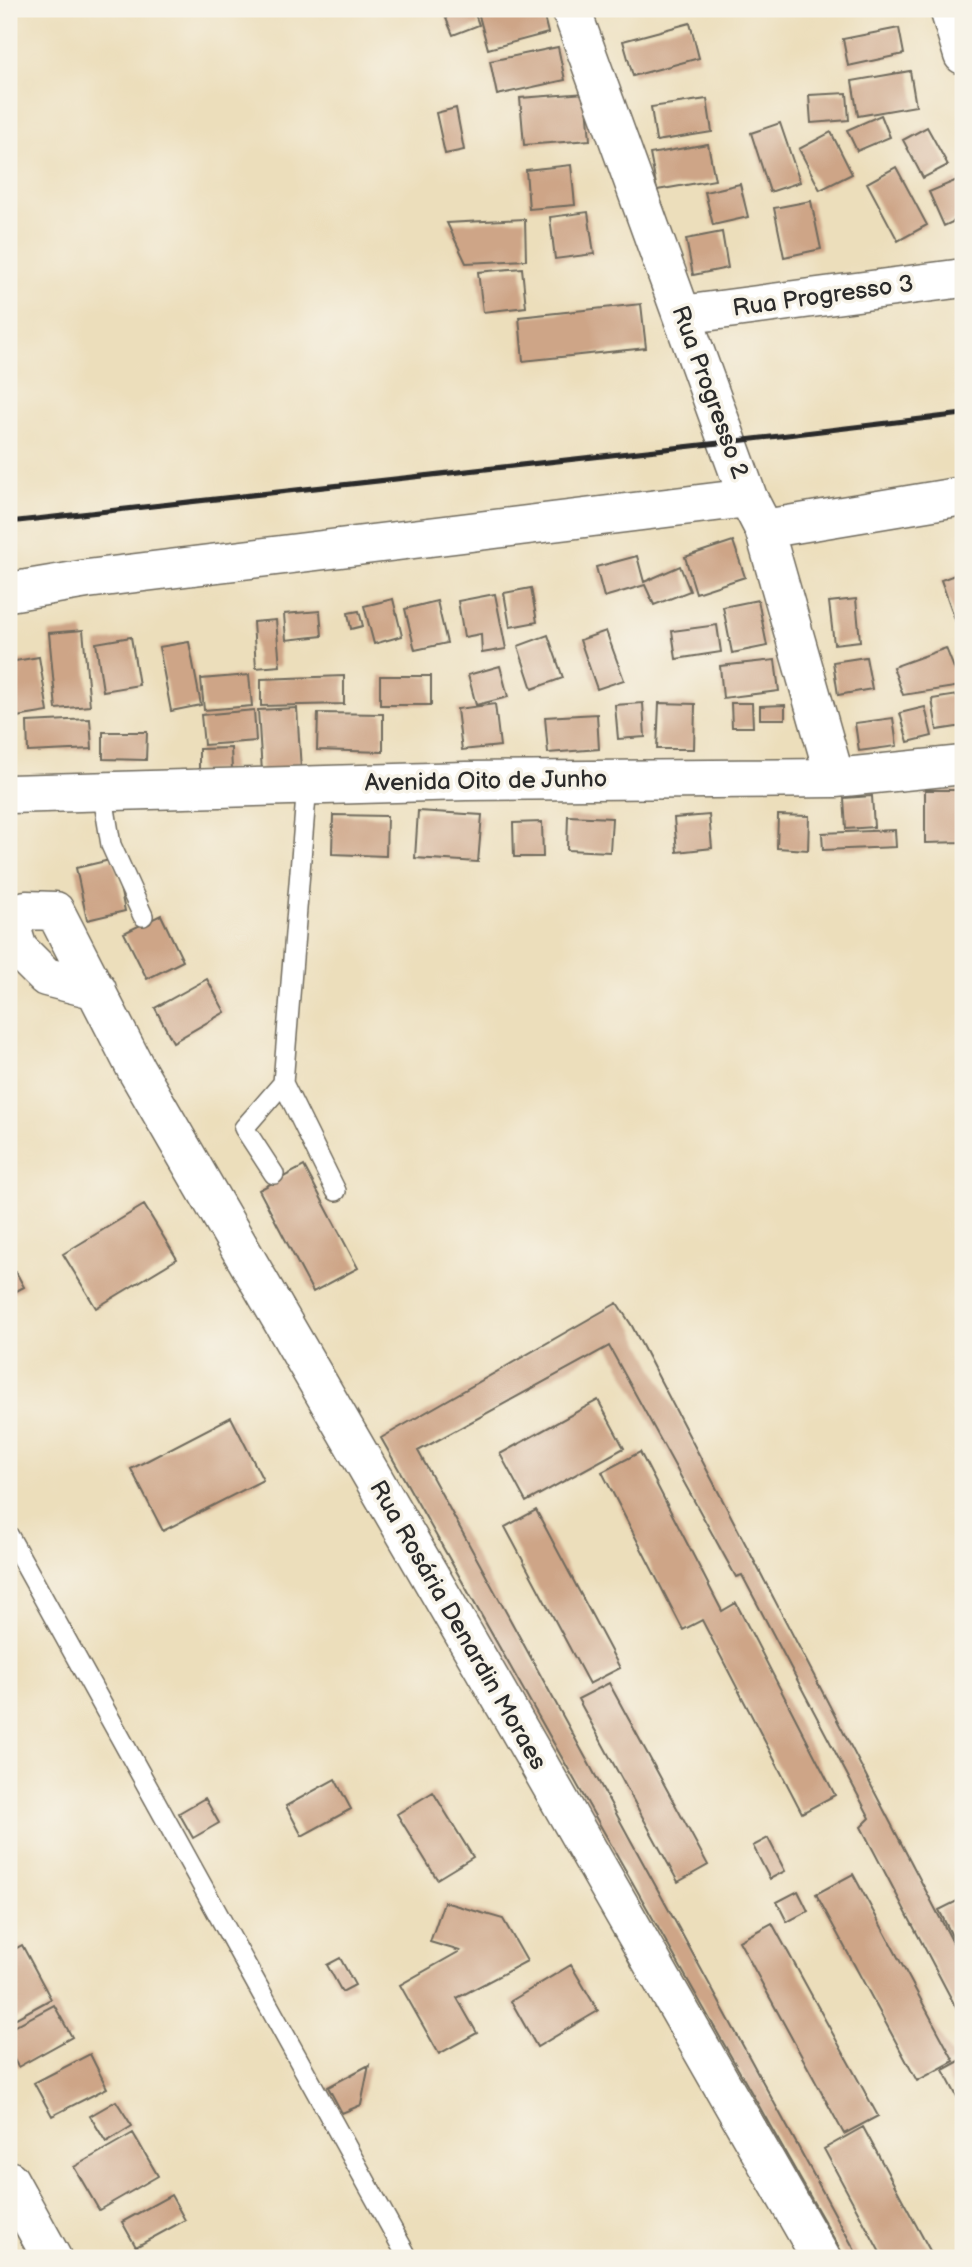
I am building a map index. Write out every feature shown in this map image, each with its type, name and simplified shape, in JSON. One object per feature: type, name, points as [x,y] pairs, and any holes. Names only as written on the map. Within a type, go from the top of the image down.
[{"type":"street","name":"Rua Progresso 2","points":[[571,9],[756,514],[835,778]]},
{"type":"street","points":[[949,9],[963,55]]},
{"type":"street","name":"Rua Progresso 3","points":[[682,315],[963,278]]},
{"type":"street","points":[[9,592],[87,579],[963,496]]},
{"type":"street","name":"Avenida Oito de Junho","points":[[9,794],[466,780],[835,778],[963,765]]},
{"type":"street","name":"Rua Rosária Denardin Moraes","points":[[97,990],[136,1069],[821,2258]]},
{"type":"street","points":[[9,2180],[52,2258]]},
{"type":"lane","points":[[307,784],[282,1083],[336,1191]]},
{"type":"lane","points":[[102,790],[111,845],[143,916]]},
{"type":"lane","points":[[274,1174],[244,1128],[282,1083]]},
{"type":"lane","points":[[9,1536],[408,2258]]},
{"type":"building","points":[[464,9],[473,9],[479,25],[453,35],[445,16]]},
{"type":"building","points":[[490,9],[542,9],[548,33],[488,49],[478,12]]},
{"type":"building","points":[[690,23],[699,58],[633,76],[623,41]]},
{"type":"building","points":[[899,28],[904,54],[848,66],[843,39]]},
{"type":"building","points":[[558,47],[565,80],[497,95],[490,61]]},
{"type":"building","points":[[910,71],[916,106],[858,116],[852,81]]},
{"type":"building","points":[[586,93],[590,140],[524,145],[520,98]]},
{"type":"building","points":[[847,93],[849,120],[811,123],[809,95]]},
{"type":"building","points":[[707,99],[712,132],[656,141],[651,107]]},
{"type":"building","points":[[456,108],[464,150],[445,154],[436,113]]},
{"type":"building","points":[[881,115],[890,137],[857,151],[847,130]]},
{"type":"building","points":[[780,123],[800,182],[770,192],[751,133]]},
{"type":"building","points":[[927,127],[948,165],[923,178],[903,140]]},
{"type":"building","points":[[831,132],[852,174],[820,190],[799,149]]},
{"type":"building","points":[[708,144],[715,180],[657,190],[650,154]]},
{"type":"building","points":[[571,165],[575,205],[529,209],[526,170]]},
{"type":"building","points":[[896,167],[927,225],[898,241],[867,183]]},
{"type":"building","points":[[957,180],[963,195],[963,217],[944,226],[929,192]]},
{"type":"building","points":[[740,184],[748,217],[713,225],[705,192]]},
{"type":"building","points":[[811,201],[821,249],[784,257],[774,208]]},
{"type":"building","points":[[588,212],[594,254],[555,259],[550,217]]},
{"type":"building","points":[[525,219],[526,260],[466,263],[447,223]]},
{"type":"building","points":[[722,232],[728,268],[693,275],[686,239]]},
{"type":"building","points":[[522,268],[526,307],[483,312],[478,272]]},
{"type":"building","points":[[641,304],[646,348],[523,361],[519,317]]},
{"type":"building","points":[[733,541],[745,577],[696,593],[685,557]]},
{"type":"building","points":[[637,556],[644,582],[680,566],[690,591],[654,605],[645,585],[604,597],[596,567]]},
{"type":"building","points":[[963,572],[963,642],[941,580]]},
{"type":"building","points":[[531,588],[537,622],[510,627],[504,593]]},
{"type":"building","points":[[495,594],[506,649],[482,653],[481,634],[464,637],[458,601]]},
{"type":"building","points":[[393,599],[402,636],[374,644],[364,606]]},
{"type":"building","points":[[856,599],[860,641],[834,644],[829,602]]},
{"type":"building","points":[[758,600],[767,646],[732,653],[723,607]]},
{"type":"building","points":[[437,601],[447,643],[415,650],[405,609]]},
{"type":"building","points":[[320,611],[322,636],[286,640],[284,614]]},
{"type":"building","points":[[359,611],[363,626],[351,629],[348,613]]},
{"type":"building","points":[[276,620],[280,666],[256,668],[253,622]]},
{"type":"building","points":[[717,625],[721,652],[676,659],[672,631]]},
{"type":"building","points":[[83,630],[90,706],[56,709],[49,633]]},
{"type":"building","points":[[606,631],[624,680],[597,689],[580,640]]},
{"type":"building","points":[[548,635],[563,678],[532,689],[518,646]]},
{"type":"building","points":[[131,637],[139,685],[103,691],[96,643]]},
{"type":"building","points":[[189,642],[201,705],[171,711],[159,647]]},
{"type":"building","points":[[946,648],[961,686],[903,695],[893,667]]},
{"type":"building","points":[[39,657],[48,712],[10,718],[9,662]]},
{"type":"building","points":[[866,657],[872,689],[838,695],[833,662]]},
{"type":"building","points":[[775,660],[779,691],[723,698],[720,666]]},
{"type":"building","points":[[500,666],[508,697],[476,705],[468,675]]},
{"type":"building","points":[[249,675],[252,706],[204,710],[201,679]]},
{"type":"building","points":[[344,676],[344,704],[261,706],[261,679]]},
{"type":"building","points":[[380,676],[431,676],[431,705],[380,705]]},
{"type":"building","points":[[958,695],[963,726],[937,730],[932,699]]},
{"type":"building","points":[[643,703],[645,737],[618,739],[615,705]]},
{"type":"building","points":[[659,703],[695,704],[694,749],[657,749]]},
{"type":"building","points":[[731,703],[752,703],[753,727],[732,727]]},
{"type":"building","points":[[495,704],[500,746],[462,750],[457,709]]},
{"type":"building","points":[[785,705],[785,719],[760,719],[760,706]]},
{"type":"building","points":[[925,707],[932,736],[908,742],[900,713]]},
{"type":"building","points":[[297,708],[301,770],[262,772],[258,710]]},
{"type":"building","points":[[254,710],[256,741],[204,745],[201,715]]},
{"type":"building","points":[[318,713],[383,714],[383,752],[317,750]]},
{"type":"building","points":[[597,714],[599,749],[548,753],[545,717]]},
{"type":"building","points":[[893,718],[897,746],[859,751],[855,723]]},
{"type":"building","points":[[90,719],[92,749],[28,752],[27,722]]},
{"type":"building","points":[[103,732],[147,732],[146,760],[103,759]]},
{"type":"building","points":[[231,748],[232,770],[199,771],[199,749]]},
{"type":"building","points":[[925,790],[963,790],[963,842],[925,843]]},
{"type":"building","points":[[872,796],[874,827],[846,829],[844,798]]},
{"type":"building","points":[[418,811],[482,815],[478,862],[415,858]]},
{"type":"building","points":[[333,815],[387,816],[386,856],[332,854]]},
{"type":"building","points":[[709,815],[712,848],[677,852],[674,818]]},
{"type":"building","points":[[778,815],[809,816],[808,850],[777,848]]},
{"type":"building","points":[[568,816],[612,818],[610,852],[567,850]]},
{"type":"building","points":[[542,822],[543,857],[514,857],[513,823]]},
{"type":"building","points":[[895,830],[896,847],[823,850],[822,833]]},
{"type":"building","points":[[114,859],[125,911],[87,920],[76,868]]},
{"type":"building","points":[[161,915],[183,961],[147,979],[124,933]]},
{"type":"building","points":[[207,979],[225,1012],[173,1042],[155,1008]]},
{"type":"building","points":[[304,1166],[358,1268],[313,1292],[259,1190]]},
{"type":"building","points":[[144,1205],[177,1259],[96,1308],[63,1254]]},
{"type":"building","points":[[16,1272],[24,1287],[9,1295],[9,1276]]},
{"type":"building","points":[[617,1303],[632,1326],[963,1962],[963,2021],[861,1827],[870,1818],[742,1575],[736,1577],[609,1346],[418,1451],[859,2258],[845,2258],[381,1438]]},
{"type":"building","points":[[598,1400],[624,1448],[526,1502],[500,1454]]},
{"type":"building","points":[[231,1417],[263,1480],[163,1531],[131,1469]]},
{"type":"building","points":[[640,1452],[722,1611],[736,1603],[835,1795],[802,1813],[702,1620],[683,1630],[602,1472]]},
{"type":"building","points":[[536,1510],[620,1668],[589,1684],[505,1527]]},
{"type":"building","points":[[609,1683],[708,1865],[678,1882],[578,1699]]},
{"type":"building","points":[[335,1779],[351,1809],[302,1836],[286,1806]]},
{"type":"building","points":[[433,1792],[473,1857],[437,1879],[397,1814]]},
{"type":"building","points":[[205,1798],[219,1823],[193,1838],[179,1813]]},
{"type":"building","points":[[768,1838],[785,1871],[770,1879],[753,1846]]},
{"type":"building","points":[[853,1874],[954,2061],[917,2081],[816,1894]]},
{"type":"building","points":[[798,1891],[808,1911],[787,1922],[777,1902]]},
{"type":"building","points":[[963,1898],[963,1958],[939,1910]]},
{"type":"building","points":[[444,1902],[503,1919],[527,1961],[457,1998],[477,2033],[439,2054],[400,1985],[460,1951],[430,1942]]},
{"type":"building","points":[[772,1923],[878,2116],[844,2134],[739,1941]]},
{"type":"building","points":[[22,1945],[51,1999],[9,2022],[9,1952]]},
{"type":"building","points":[[340,1958],[355,1985],[342,1992],[327,1965]]},
{"type":"building","points":[[571,1965],[598,2011],[537,2047],[511,2001]]},
{"type":"building","points":[[54,2005],[72,2037],[18,2067],[9,2050],[9,2029]]},
{"type":"building","points":[[90,2054],[107,2088],[52,2116],[34,2083]]},
{"type":"building","points":[[963,2059],[963,2108],[943,2070]]},
{"type":"building","points":[[369,2065],[361,2105],[342,2113],[328,2087]]},
{"type":"building","points":[[116,2101],[132,2126],[106,2142],[90,2116]]},
{"type":"building","points":[[863,2127],[934,2258],[883,2258],[824,2149]]},
{"type":"building","points":[[133,2133],[158,2176],[99,2210],[74,2167]]},
{"type":"building","points":[[171,2195],[185,2220],[136,2247],[122,2222]]},
{"type":"railway","points":[[9,522],[963,414]]}]
